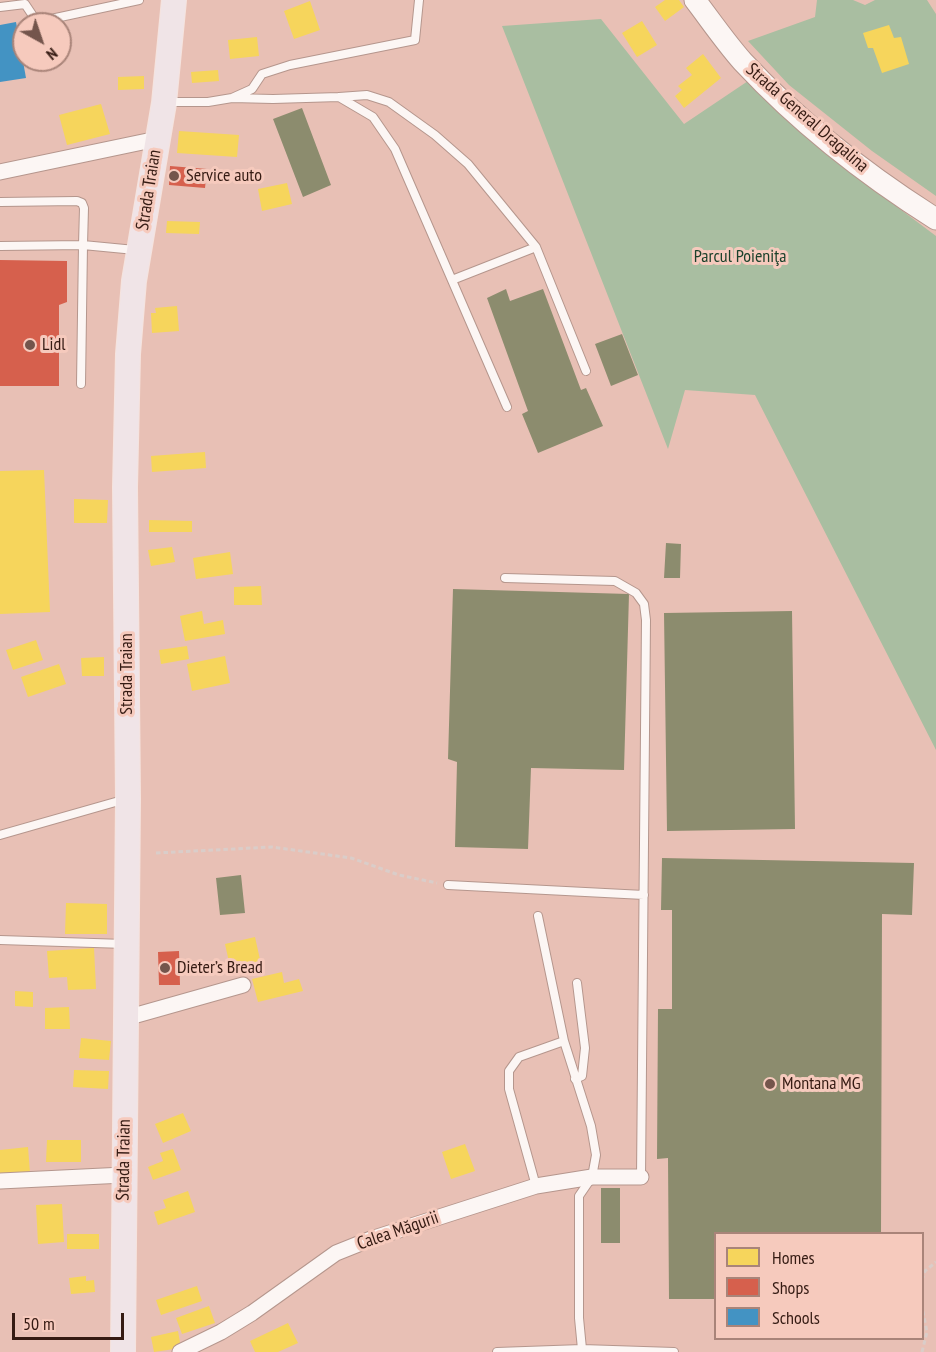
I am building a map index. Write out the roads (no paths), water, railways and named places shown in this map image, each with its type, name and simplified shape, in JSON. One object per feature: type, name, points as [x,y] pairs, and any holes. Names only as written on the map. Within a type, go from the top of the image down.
[{"type":"main road","name":"Strada Traian","points":[[123,1352],[128,799],[126,399],[130,317],[164,102],[174,0]]},
{"type":"main road","name":"Strada General Dragalina","points":[[695,0],[742,60],[775,94],[858,165],[936,219]]},
{"type":"street","points":[[0,172],[157,139]]},
{"type":"street","points":[[126,1018],[243,985]]},
{"type":"street","points":[[0,1181],[124,1175]]},
{"type":"street","name":"Calea Măgurii","points":[[180,1352],[252,1313],[336,1253],[371,1239],[536,1186],[592,1177],[641,1177]]},
{"type":"lane","points":[[0,8],[25,4],[37,22],[139,0]]},
{"type":"lane","points":[[232,98],[252,89],[262,74],[290,65],[415,40],[419,0]]},
{"type":"lane","points":[[164,102],[367,95],[389,102],[435,135],[468,164],[536,247],[586,371]]},
{"type":"lane","points":[[339,97],[373,117],[395,149],[507,407]]},
{"type":"lane","points":[[0,202],[77,201],[82,203],[84,208],[81,384]]},
{"type":"lane","points":[[0,246],[83,245],[139,251]]},
{"type":"lane","points":[[452,280],[536,247]]},
{"type":"lane","points":[[505,578],[615,581],[636,593],[644,604],[646,620],[641,1177]]},
{"type":"lane","points":[[0,835],[128,799]]},
{"type":"lane","points":[[448,885],[644,895]]},
{"type":"lane","points":[[538,916],[564,1041],[591,1126],[596,1155],[592,1177],[579,1196],[579,1318],[582,1348]]},
{"type":"lane","points":[[0,940],[126,944]]},
{"type":"lane","points":[[575,1079],[582,1076],[585,1048],[578,983]]},
{"type":"lane","points":[[536,1186],[509,1089],[509,1071],[519,1057],[564,1041]]},
{"type":"lane","points":[[497,1352],[582,1348],[674,1352]]},
{"type":"place","name":"Service auto","points":[[174,176]]},
{"type":"place","name":"Lidl","points":[[30,345]]},
{"type":"place","name":"Dieter’s Bread","points":[[165,968]]},
{"type":"place","name":"Montana MG","points":[[770,1084]]},
{"type":"park label","name":"Parcul Poieniţa","points":[[740,257]]}]
